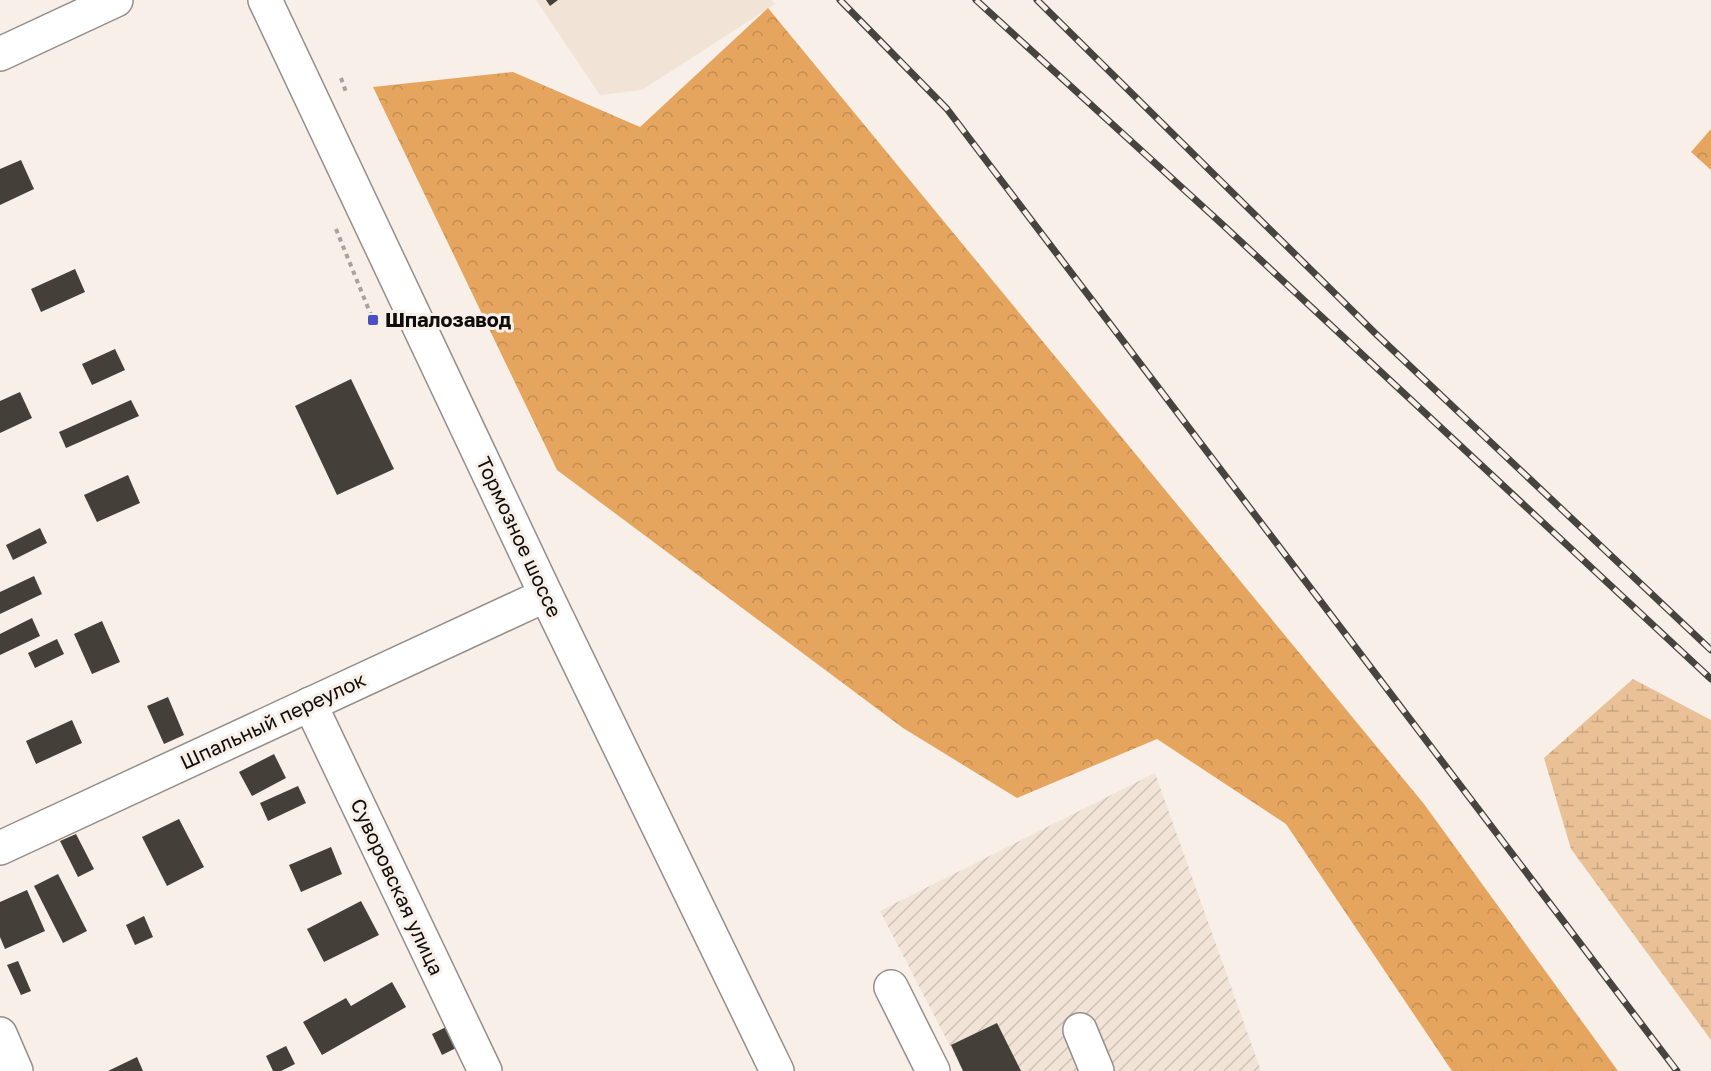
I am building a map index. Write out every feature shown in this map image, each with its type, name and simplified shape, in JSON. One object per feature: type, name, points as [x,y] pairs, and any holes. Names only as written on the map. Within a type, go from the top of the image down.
[{"type":"street","points":[[0,54],[116,0]]},
{"type":"street","name":"Тормозное шоссе","points":[[265,0],[546,596],[777,1071]]},
{"type":"street","name":"Шпальный переулок","points":[[0,848],[546,596]]},
{"type":"street","name":"Суворовская улица","points":[[310,704],[485,1071]]},
{"type":"street","points":[[891,987],[933,1071]]},
{"type":"street","points":[[1080,1030],[1097,1071]]},
{"type":"street","points":[[0,1034],[16,1071]]},
{"type":"shaded area","points":[[536,0],[771,0],[775,4],[642,90],[600,95]]},
{"type":"shaded area","points":[[1155,773],[1261,1071],[963,1071],[880,911]]},
{"type":"green space","points":[[768,8],[1424,804],[1618,1071],[1452,1071],[1286,824],[1157,739],[1017,798],[903,728],[557,470],[373,87],[513,72],[640,127]]},
{"type":"green space","points":[[1711,129],[1711,170],[1691,152]]},
{"type":"green space","points":[[1633,679],[1711,720],[1711,1040],[1571,849],[1544,758]]},
{"type":"building","points":[[546,0],[558,0],[550,6]]},
{"type":"building","points":[[21,160],[34,189],[0,205],[0,169]]},
{"type":"building","points":[[75,269],[85,292],[41,312],[31,289]]},
{"type":"building","points":[[115,349],[125,370],[92,385],[82,364]]},
{"type":"building","points":[[351,379],[394,469],[337,495],[295,406]]},
{"type":"building","points":[[20,392],[32,418],[0,433],[0,401]]},
{"type":"building","points":[[131,400],[139,416],[66,448],[59,432]]},
{"type":"building","points":[[128,475],[140,503],[97,522],[84,495]]},
{"type":"building","points":[[40,528],[47,543],[13,560],[6,545]]},
{"type":"building","points":[[34,576],[42,594],[0,614],[0,592]]},
{"type":"building","points":[[32,618],[40,636],[0,655],[0,634]]},
{"type":"building","points":[[102,621],[120,662],[92,674],[74,634]]},
{"type":"building","points":[[57,639],[64,654],[35,668],[28,653]]},
{"type":"building","points":[[168,697],[184,735],[164,744],[147,706]]},
{"type":"building","points":[[72,720],[82,743],[36,764],[26,741]]},
{"type":"building","points":[[274,754],[286,778],[252,796],[239,772]]},
{"type":"building","points":[[298,786],[306,803],[268,821],[260,803]]},
{"type":"building","points":[[179,819],[204,867],[167,886],[142,837]]},
{"type":"building","points":[[76,834],[94,869],[78,877],[60,841]]},
{"type":"building","points":[[331,847],[342,874],[301,892],[289,865]]},
{"type":"building","points":[[58,874],[87,931],[63,943],[34,886]]},
{"type":"building","points":[[27,890],[45,931],[5,949],[0,937],[0,902]]},
{"type":"building","points":[[361,901],[379,935],[324,962],[307,929]]},
{"type":"building","points":[[144,916],[153,937],[135,945],[126,925]]},
{"type":"building","points":[[18,961],[31,991],[21,995],[7,965]]},
{"type":"building","points":[[392,982],[406,1007],[322,1055],[303,1022],[346,998],[351,1006]]},
{"type":"building","points":[[997,1023],[1021,1071],[963,1071],[951,1045]]},
{"type":"building","points":[[448,1026],[458,1047],[442,1055],[432,1034]]},
{"type":"building","points":[[286,1046],[295,1064],[281,1071],[273,1071],[266,1056]]},
{"type":"building","points":[[137,1057],[143,1071],[108,1071]]},
{"type":"railway","points":[[840,0],[947,109],[1677,1071]]},
{"type":"railway","points":[[976,0],[1223,225],[1711,679]]},
{"type":"railway","points":[[1037,0],[1377,335],[1711,650]]},
{"type":"place","name":"Шпалозавод","points":[[373,320]]}]
